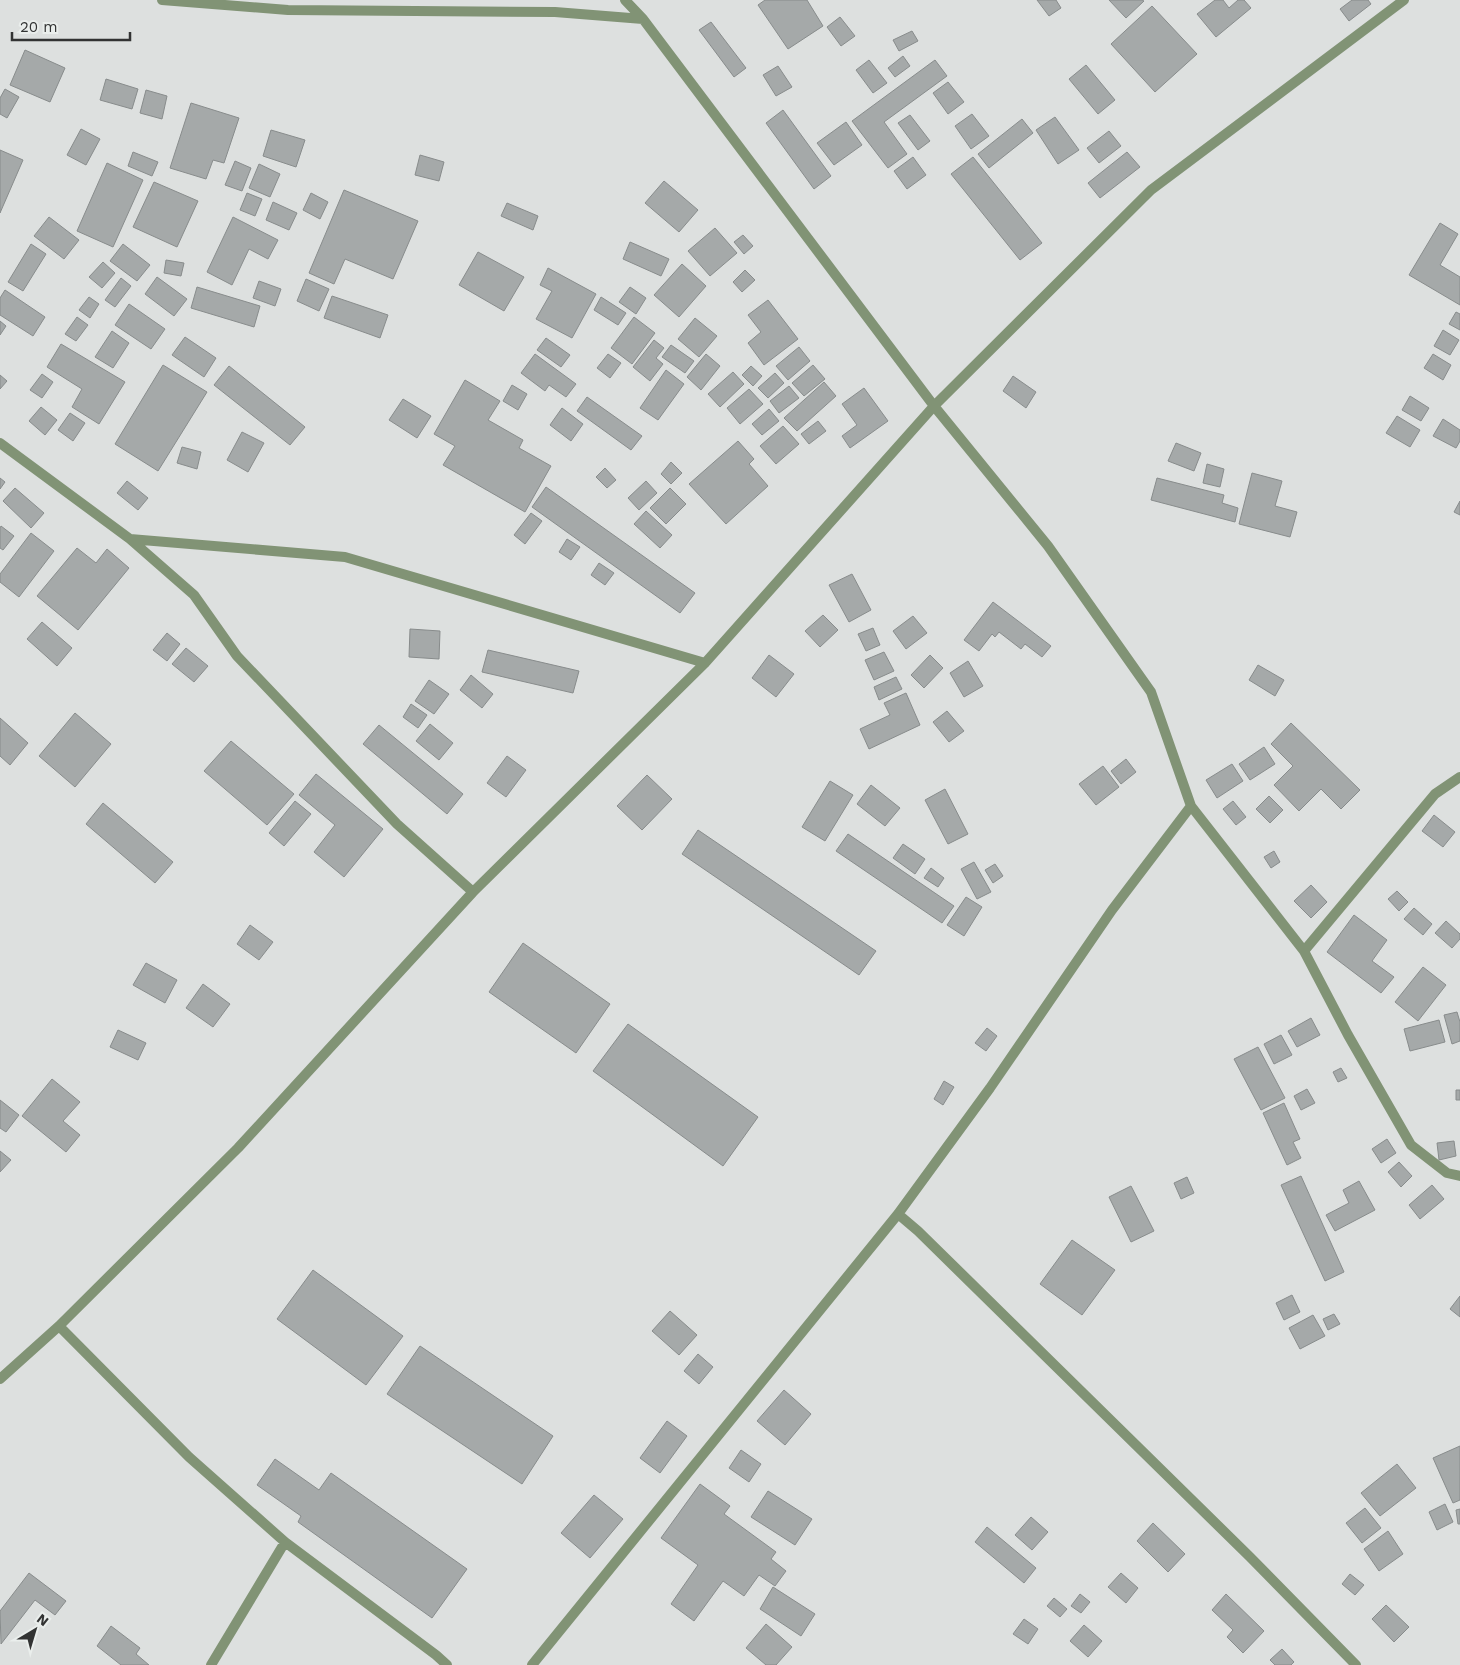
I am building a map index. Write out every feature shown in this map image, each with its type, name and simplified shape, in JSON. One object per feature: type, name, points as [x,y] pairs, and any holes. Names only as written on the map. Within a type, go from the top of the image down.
[{"type":"street","points":[[162,0],[288,10],[555,12],[643,19]]},
{"type":"street","points":[[625,0],[643,19],[934,406],[1048,546],[1151,692],[1191,806],[1304,951],[1348,1034],[1411,1145],[1447,1173],[1460,1176]]},
{"type":"street","points":[[0,1379],[59,1326],[238,1148],[473,892],[705,663],[934,406],[1151,190],[1404,0]]},
{"type":"street","points":[[0,443],[130,539],[194,595],[238,656],[397,824],[473,892]]},
{"type":"street","points":[[130,539],[346,557],[705,663]]},
{"type":"street","points":[[1304,951],[1435,794],[1460,777]]},
{"type":"street","points":[[532,1665],[898,1214],[990,1088],[1112,910],[1191,806]]},
{"type":"street","points":[[898,1214],[918,1231],[1250,1557],[1356,1665]]},
{"type":"street","points":[[59,1326],[189,1457],[285,1542],[447,1665]]},
{"type":"street","points":[[211,1665],[285,1542]]},
{"type":"building","points":[[765,0],[807,0],[823,26],[788,49],[758,5]]},
{"type":"building","points":[[1037,0],[1056,0],[1061,8],[1049,16]]},
{"type":"building","points":[[1109,0],[1142,0],[1144,1],[1126,18]]},
{"type":"building","points":[[1215,0],[1223,0],[1229,8],[1238,0],[1244,0],[1251,8],[1216,37],[1197,14]]},
{"type":"building","points":[[1352,0],[1368,0],[1371,4],[1349,21],[1340,9]]},
{"type":"building","points":[[1152,6],[1197,54],[1155,92],[1111,44]]},
{"type":"building","points":[[840,17],[855,36],[841,46],[827,27]]},
{"type":"building","points":[[711,22],[746,68],[734,77],[699,30]]},
{"type":"building","points":[[912,31],[918,41],[899,51],[893,40]]},
{"type":"building","points":[[25,50],[65,68],[50,102],[10,85]]},
{"type":"building","points":[[903,56],[910,66],[895,77],[888,68]]},
{"type":"building","points":[[869,60],[887,83],[873,93],[856,70]]},
{"type":"building","points":[[935,60],[947,76],[884,122],[907,154],[888,168],[852,121]]},
{"type":"building","points":[[1086,65],[1115,100],[1098,114],[1069,79]]},
{"type":"building","points":[[778,66],[792,87],[776,96],[763,75]]},
{"type":"building","points":[[106,79],[138,89],[132,109],[100,100]]},
{"type":"building","points":[[948,82],[964,102],[948,114],[933,93]]},
{"type":"building","points":[[5,89],[19,97],[7,118],[0,114],[0,98]]},
{"type":"building","points":[[146,90],[167,96],[162,119],[140,113]]},
{"type":"building","points":[[191,103],[239,118],[224,163],[213,160],[206,179],[170,168]]},
{"type":"building","points":[[783,110],[831,176],[814,189],[766,123]]},
{"type":"building","points":[[972,114],[989,136],[971,149],[955,126]]},
{"type":"building","points":[[910,115],[930,141],[918,150],[898,123]]},
{"type":"building","points":[[1055,117],[1079,150],[1058,164],[1036,130]]},
{"type":"building","points":[[1022,119],[1033,133],[989,168],[978,154]]},
{"type":"building","points":[[846,122],[862,145],[834,165],[817,143]]},
{"type":"building","points":[[81,129],[100,139],[86,165],[67,155]]},
{"type":"building","points":[[271,130],[305,140],[296,167],[263,156]]},
{"type":"building","points":[[1109,131],[1121,146],[1099,163],[1087,148]]},
{"type":"building","points":[[0,150],[23,160],[0,213]]},
{"type":"building","points":[[133,152],[158,162],[152,176],[128,166]]},
{"type":"building","points":[[1127,152],[1140,167],[1100,198],[1088,183]]},
{"type":"building","points":[[420,155],[444,162],[439,181],[415,175]]},
{"type":"building","points":[[913,157],[926,175],[907,189],[894,171]]},
{"type":"building","points":[[973,157],[1042,243],[1020,260],[951,174]]},
{"type":"building","points":[[235,161],[251,168],[242,191],[225,185]]},
{"type":"building","points":[[107,163],[143,180],[113,247],[77,231]]},
{"type":"building","points":[[259,164],[280,174],[270,197],[249,188]]},
{"type":"building","points":[[664,181],[698,210],[679,232],[645,203]]},
{"type":"building","points":[[154,182],[198,201],[177,247],[133,227]]},
{"type":"building","points":[[344,190],[418,221],[393,279],[345,259],[334,284],[309,273]]},
{"type":"building","points":[[247,193],[262,199],[255,216],[240,210]]},
{"type":"building","points":[[311,193],[328,202],[320,219],[303,210]]},
{"type":"building","points":[[273,202],[297,213],[289,230],[266,220]]},
{"type":"building","points":[[507,203],[538,216],[533,230],[501,216]]},
{"type":"building","points":[[49,217],[79,240],[64,259],[34,236]]},
{"type":"building","points":[[233,217],[278,240],[268,259],[249,249],[232,285],[207,272]]},
{"type":"building","points":[[1440,223],[1458,234],[1440,265],[1460,277],[1460,305],[1409,275]]},
{"type":"building","points":[[715,228],[737,253],[710,276],[688,251]]},
{"type":"building","points":[[743,235],[753,246],[744,254],[734,242]]},
{"type":"building","points":[[630,242],[669,259],[661,276],[623,259]]},
{"type":"building","points":[[31,244],[46,254],[23,291],[8,282]]},
{"type":"building","points":[[123,244],[150,265],[137,281],[110,261]]},
{"type":"building","points":[[478,252],[524,277],[504,311],[459,285]]},
{"type":"building","points":[[166,260],[184,263],[181,276],[164,273]]},
{"type":"building","points":[[103,262],[115,273],[102,288],[89,277]]},
{"type":"building","points":[[682,264],[706,286],[679,317],[654,295]]},
{"type":"building","points":[[548,268],[596,294],[572,338],[536,319],[552,291],[540,285]]},
{"type":"building","points":[[745,270],[755,280],[742,292],[733,282]]},
{"type":"building","points":[[157,277],[187,299],[174,316],[145,294]]},
{"type":"building","points":[[121,278],[131,286],[115,307],[105,300]]},
{"type":"building","points":[[306,279],[329,289],[319,311],[297,301]]},
{"type":"building","points":[[259,281],[281,289],[275,306],[253,298]]},
{"type":"building","points":[[197,287],[260,306],[254,327],[191,308]]},
{"type":"building","points":[[630,287],[646,298],[636,314],[619,302]]},
{"type":"building","points":[[5,290],[45,317],[33,336],[0,315],[0,298]]},
{"type":"building","points":[[332,296],[388,315],[380,338],[324,318]]},
{"type":"building","points":[[89,297],[99,304],[90,318],[79,310]]},
{"type":"building","points":[[601,297],[626,313],[618,325],[594,310]]},
{"type":"building","points":[[768,300],[798,339],[764,365],[748,343],[761,332],[748,315]]},
{"type":"building","points":[[129,304],[165,329],[151,349],[115,325]]},
{"type":"building","points":[[1456,312],[1460,314],[1460,330],[1449,324]]},
{"type":"building","points":[[77,317],[88,325],[76,341],[65,334]]},
{"type":"building","points":[[634,317],[655,333],[632,364],[611,348]]},
{"type":"building","points":[[695,318],[717,336],[699,357],[678,339]]},
{"type":"building","points":[[0,321],[6,326],[0,335]]},
{"type":"building","points":[[1443,330],[1459,340],[1450,355],[1434,346]]},
{"type":"building","points":[[112,331],[129,343],[113,368],[95,357]]},
{"type":"building","points":[[185,337],[216,358],[204,377],[172,355]]},
{"type":"building","points":[[546,338],[570,355],[561,367],[537,350]]},
{"type":"building","points":[[654,340],[664,348],[656,358],[663,364],[650,381],[633,367]]},
{"type":"building","points":[[61,344],[125,382],[99,424],[72,407],[82,389],[47,367]]},
{"type":"building","points":[[671,345],[694,361],[685,373],[662,357]]},
{"type":"building","points":[[799,347],[810,361],[788,380],[776,366]]},
{"type":"building","points":[[535,354],[576,384],[566,397],[549,385],[545,391],[521,373]]},
{"type":"building","points":[[608,354],[621,363],[610,378],[597,368]]},
{"type":"building","points":[[706,354],[720,366],[701,390],[687,377]]},
{"type":"building","points":[[1433,354],[1451,365],[1443,380],[1424,368]]},
{"type":"building","points":[[163,365],[207,392],[158,471],[115,444]]},
{"type":"building","points":[[813,365],[825,379],[804,396],[792,383]]},
{"type":"building","points":[[229,366],[305,427],[290,445],[214,385]]},
{"type":"building","points":[[751,366],[762,376],[753,386],[742,375]]},
{"type":"building","points":[[666,370],[684,384],[658,420],[640,408]]},
{"type":"building","points":[[733,372],[744,384],[720,407],[708,394]]},
{"type":"building","points":[[775,373],[784,383],[768,398],[758,388]]},
{"type":"building","points":[[42,374],[53,382],[42,398],[30,390]]},
{"type":"building","points":[[0,375],[7,381],[0,389]]},
{"type":"building","points":[[1013,376],[1036,392],[1026,408],[1003,391]]},
{"type":"building","points":[[465,380],[500,401],[488,420],[523,440],[519,448],[551,466],[525,512],[443,465],[455,446],[434,434]]},
{"type":"building","points":[[824,382],[836,396],[797,431],[784,418]]},
{"type":"building","points":[[512,385],[527,394],[518,410],[503,401]]},
{"type":"building","points":[[789,386],[799,398],[779,413],[770,401]]},
{"type":"building","points":[[864,388],[888,421],[850,448],[842,436],[857,425],[842,404]]},
{"type":"building","points":[[749,389],[763,404],[740,424],[727,408]]},
{"type":"building","points":[[1410,396],[1429,408],[1421,421],[1402,410]]},
{"type":"building","points":[[587,397],[642,436],[631,450],[577,411]]},
{"type":"building","points":[[403,399],[431,416],[417,438],[389,420]]},
{"type":"building","points":[[41,407],[57,420],[45,435],[29,421]]},
{"type":"building","points":[[562,408],[583,424],[571,441],[550,425]]},
{"type":"building","points":[[769,409],[779,421],[762,435],[752,424]]},
{"type":"building","points":[[70,413],[85,423],[73,441],[58,430]]},
{"type":"building","points":[[1397,416],[1420,430],[1410,447],[1386,433]]},
{"type":"building","points":[[1443,419],[1460,430],[1460,441],[1456,448],[1433,436]]},
{"type":"building","points":[[818,421],[826,431],[809,444],[801,434]]},
{"type":"building","points":[[783,426],[799,444],[776,464],[760,446]]},
{"type":"building","points":[[242,432],[264,443],[248,472],[227,460]]},
{"type":"building","points":[[738,441],[754,459],[749,464],[768,486],[726,524],[689,484]]},
{"type":"building","points":[[1176,443],[1201,453],[1194,471],[1168,461]]},
{"type":"building","points":[[182,447],[201,452],[197,469],[177,463]]},
{"type":"building","points":[[671,462],[682,473],[671,484],[661,474]]},
{"type":"building","points":[[1207,464],[1224,469],[1220,487],[1203,483]]},
{"type":"building","points":[[605,468],[616,480],[607,488],[596,477]]},
{"type":"building","points":[[1252,473],[1282,481],[1275,506],[1297,512],[1290,537],[1239,524]]},
{"type":"building","points":[[0,478],[5,482],[0,489]]},
{"type":"building","points":[[1157,478],[1224,495],[1222,503],[1238,508],[1235,522],[1151,500]]},
{"type":"building","points":[[127,481],[148,498],[138,510],[117,493]]},
{"type":"building","points":[[646,481],[657,493],[639,510],[628,498]]},
{"type":"building","points":[[546,487],[695,593],[680,613],[532,507]]},
{"type":"building","points":[[15,488],[44,513],[31,528],[3,501]]},
{"type":"building","points":[[670,488],[686,504],[666,524],[650,508]]},
{"type":"building","points":[[1460,501],[1460,515],[1454,512]]},
{"type":"building","points":[[646,511],[672,535],[660,548],[634,524]]},
{"type":"building","points":[[531,513],[542,521],[525,544],[514,535]]},
{"type":"building","points":[[1,526],[14,536],[3,550],[0,548]]},
{"type":"building","points":[[31,533],[54,551],[19,597],[0,582],[0,574]]},
{"type":"building","points":[[567,539],[580,547],[571,560],[559,552]]},
{"type":"building","points":[[77,548],[96,563],[107,549],[129,568],[78,630],[37,596]]},
{"type":"building","points":[[599,563],[614,573],[605,585],[591,575]]},
{"type":"building","points":[[852,574],[871,610],[849,622],[829,585]]},
{"type":"building","points":[[993,602],[1051,646],[1042,657],[1025,644],[1021,649],[999,632],[995,637],[992,634],[979,651],[964,640]]},
{"type":"building","points":[[823,615],[838,630],[820,647],[805,631]]},
{"type":"building","points":[[913,616],[927,633],[906,649],[893,631]]},
{"type":"building","points":[[42,622],[72,648],[57,666],[27,639]]},
{"type":"building","points":[[873,628],[880,645],[866,651],[858,634]]},
{"type":"building","points":[[410,629],[440,631],[439,659],[409,657]]},
{"type":"building","points":[[167,633],[180,644],[167,661],[153,650]]},
{"type":"building","points":[[186,648],[208,666],[194,682],[172,664]]},
{"type":"building","points":[[488,650],[579,671],[573,693],[482,672]]},
{"type":"building","points":[[884,652],[894,671],[874,680],[865,660]]},
{"type":"building","points":[[769,655],[794,674],[776,697],[752,678]]},
{"type":"building","points":[[930,655],[943,668],[924,688],[911,675]]},
{"type":"building","points":[[968,661],[983,686],[964,697],[950,673]]},
{"type":"building","points":[[1258,665],[1284,680],[1275,696],[1249,680]]},
{"type":"building","points":[[471,675],[493,694],[482,708],[460,690]]},
{"type":"building","points":[[896,677],[902,689],[879,700],[874,687]]},
{"type":"building","points":[[429,680],[449,694],[434,714],[415,701]]},
{"type":"building","points":[[906,693],[920,725],[869,749],[860,729],[890,715],[884,703]]},
{"type":"building","points":[[411,704],[427,715],[418,728],[403,717]]},
{"type":"building","points":[[947,711],[964,731],[949,742],[933,722]]},
{"type":"building","points":[[75,713],[111,744],[75,787],[39,756]]},
{"type":"building","points":[[0,718],[28,743],[10,765],[0,756]]},
{"type":"building","points":[[1291,723],[1360,790],[1341,809],[1321,789],[1299,811],[1274,785],[1293,766],[1271,744]]},
{"type":"building","points":[[430,724],[453,743],[439,760],[416,741]]},
{"type":"building","points":[[379,725],[463,794],[447,814],[363,744]]},
{"type":"building","points":[[231,741],[294,794],[267,825],[204,771]]},
{"type":"building","points":[[1264,747],[1275,764],[1250,780],[1239,764]]},
{"type":"building","points":[[507,756],[526,770],[506,797],[487,783]]},
{"type":"building","points":[[1126,759],[1136,772],[1121,784],[1111,771]]},
{"type":"building","points":[[1232,764],[1243,781],[1217,798],[1206,780]]},
{"type":"building","points":[[1103,766],[1119,787],[1096,805],[1079,784]]},
{"type":"building","points":[[316,774],[383,829],[344,877],[314,852],[335,825],[299,795]]},
{"type":"building","points":[[647,775],[672,799],[642,830],[617,806]]},
{"type":"building","points":[[830,781],[853,795],[825,841],[802,827]]},
{"type":"building","points":[[871,785],[900,808],[885,826],[857,804]]},
{"type":"building","points":[[945,789],[968,834],[948,844],[925,800]]},
{"type":"building","points":[[1269,796],[1283,810],[1270,823],[1256,809]]},
{"type":"building","points":[[295,801],[311,814],[284,846],[269,833]]},
{"type":"building","points":[[1233,801],[1246,817],[1236,825],[1223,809]]},
{"type":"building","points":[[103,803],[173,862],[155,883],[86,824]]},
{"type":"building","points":[[1434,815],[1455,832],[1443,847],[1422,831]]},
{"type":"building","points":[[698,830],[876,951],[859,975],[682,854]]},
{"type":"building","points":[[848,834],[954,906],[942,923],[836,851]]},
{"type":"building","points":[[903,844],[925,859],[915,874],[893,858]]},
{"type":"building","points":[[1274,851],[1280,862],[1271,868],[1264,857]]},
{"type":"building","points":[[974,862],[991,892],[977,899],[961,869]]},
{"type":"building","points":[[995,864],[1003,876],[993,883],[985,870]]},
{"type":"building","points":[[931,868],[944,878],[938,887],[924,878]]},
{"type":"building","points":[[1311,885],[1327,902],[1311,918],[1294,901]]},
{"type":"building","points":[[1397,891],[1408,902],[1399,911],[1388,899]]},
{"type":"building","points":[[966,897],[982,907],[964,936],[947,925]]},
{"type":"building","points":[[1414,908],[1432,924],[1423,935],[1404,919]]},
{"type":"building","points":[[1354,915],[1387,940],[1372,961],[1394,977],[1381,993],[1327,952]]},
{"type":"building","points":[[1446,921],[1460,934],[1460,939],[1452,948],[1435,933]]},
{"type":"building","points":[[250,925],[273,942],[259,960],[237,944]]},
{"type":"building","points":[[523,943],[610,1004],[576,1053],[489,992]]},
{"type":"building","points":[[146,963],[177,980],[165,1003],[133,985]]},
{"type":"building","points":[[1423,967],[1446,985],[1418,1021],[1395,1002]]},
{"type":"building","points":[[203,984],[230,1004],[213,1027],[186,1008]]},
{"type":"building","points":[[1457,1012],[1460,1022],[1460,1041],[1452,1044],[1444,1015]]},
{"type":"building","points":[[1311,1018],[1320,1035],[1297,1047],[1288,1031]]},
{"type":"building","points":[[1439,1020],[1445,1042],[1410,1051],[1404,1029]]},
{"type":"building","points":[[628,1024],[758,1117],[723,1166],[593,1071]]},
{"type":"building","points":[[987,1028],[997,1036],[986,1051],[975,1043]]},
{"type":"building","points":[[118,1030],[146,1043],[138,1060],[110,1047]]},
{"type":"building","points":[[1281,1035],[1292,1055],[1274,1064],[1264,1044]]},
{"type":"building","points":[[1258,1047],[1285,1098],[1261,1110],[1234,1059]]},
{"type":"building","points":[[1341,1068],[1347,1078],[1338,1082],[1333,1072]]},
{"type":"building","points":[[52,1079],[80,1102],[63,1121],[80,1135],[66,1152],[22,1116]]},
{"type":"building","points":[[944,1081],[954,1087],[943,1105],[934,1099]]},
{"type":"building","points":[[1307,1089],[1315,1103],[1301,1110],[1294,1096]]},
{"type":"building","points":[[1456,1090],[1460,1090],[1460,1100],[1456,1100]]},
{"type":"building","points":[[0,1100],[19,1115],[6,1132],[0,1128]]},
{"type":"building","points":[[1284,1103],[1300,1139],[1293,1142],[1301,1158],[1287,1165],[1263,1113]]},
{"type":"building","points":[[1387,1139],[1396,1153],[1381,1163],[1372,1149]]},
{"type":"building","points":[[1454,1141],[1456,1156],[1439,1160],[1437,1143]]},
{"type":"building","points":[[0,1151],[11,1160],[0,1172]]},
{"type":"building","points":[[1399,1162],[1412,1176],[1401,1187],[1388,1172]]},
{"type":"building","points":[[1301,1176],[1344,1272],[1325,1281],[1281,1185]]},
{"type":"building","points":[[1187,1177],[1194,1193],[1181,1199],[1174,1183]]},
{"type":"building","points":[[1359,1181],[1375,1210],[1335,1231],[1326,1215],[1349,1203],[1343,1190]]},
{"type":"building","points":[[1432,1185],[1444,1199],[1420,1219],[1409,1205]]},
{"type":"building","points":[[1131,1186],[1154,1231],[1131,1242],[1109,1197]]},
{"type":"building","points":[[1072,1240],[1115,1270],[1082,1315],[1040,1284]]},
{"type":"building","points":[[313,1270],[403,1336],[366,1385],[277,1319]]},
{"type":"building","points":[[1292,1295],[1300,1312],[1284,1320],[1276,1303]]},
{"type":"building","points":[[1460,1296],[1460,1317],[1450,1309]]},
{"type":"building","points":[[670,1311],[697,1335],[679,1355],[652,1331]]},
{"type":"building","points":[[1334,1314],[1340,1324],[1328,1330],[1323,1319]]},
{"type":"building","points":[[1313,1315],[1325,1336],[1300,1349],[1289,1328]]},
{"type":"building","points":[[420,1346],[553,1436],[522,1484],[387,1394]]},
{"type":"building","points":[[698,1354],[713,1367],[699,1384],[684,1371]]},
{"type":"building","points":[[784,1390],[811,1414],[785,1445],[757,1421]]},
{"type":"building","points":[[667,1421],[687,1436],[660,1473],[640,1458]]},
{"type":"building","points":[[1460,1446],[1460,1500],[1453,1503],[1433,1458]]},
{"type":"building","points":[[741,1450],[761,1464],[749,1482],[729,1468]]},
{"type":"building","points":[[275,1459],[319,1490],[331,1473],[467,1569],[432,1618],[298,1522],[301,1516],[257,1485]]},
{"type":"building","points":[[1397,1464],[1416,1488],[1380,1516],[1361,1493]]},
{"type":"building","points":[[700,1484],[730,1506],[724,1514],[776,1552],[771,1559],[786,1571],[775,1586],[759,1575],[744,1596],[723,1581],[694,1621],[671,1604],[698,1565],[661,1538]]},
{"type":"building","points":[[768,1491],[812,1519],[795,1545],[751,1517]]},
{"type":"building","points":[[594,1495],[623,1519],[590,1558],[561,1533]]},
{"type":"building","points":[[1445,1504],[1453,1522],[1437,1530],[1429,1512]]},
{"type":"building","points":[[1365,1508],[1381,1528],[1362,1543],[1346,1523]]},
{"type":"building","points":[[1460,1509],[1460,1524],[1458,1524],[1456,1510]]},
{"type":"building","points":[[1031,1517],[1048,1532],[1032,1550],[1015,1535]]},
{"type":"building","points":[[1153,1523],[1185,1554],[1168,1572],[1137,1541]]},
{"type":"building","points":[[987,1527],[1036,1568],[1024,1583],[975,1542]]},
{"type":"building","points":[[1388,1531],[1403,1554],[1379,1571],[1364,1549]]},
{"type":"building","points":[[29,1573],[66,1601],[55,1615],[35,1600],[1,1644],[0,1611]]},
{"type":"building","points":[[1121,1573],[1138,1588],[1126,1603],[1108,1587]]},
{"type":"building","points":[[1350,1574],[1364,1585],[1355,1595],[1342,1584]]},
{"type":"building","points":[[773,1587],[815,1614],[801,1636],[760,1609]]},
{"type":"building","points":[[1080,1594],[1090,1602],[1081,1613],[1071,1606]]},
{"type":"building","points":[[1226,1594],[1264,1631],[1243,1653],[1227,1637],[1233,1630],[1212,1610]]},
{"type":"building","points":[[1054,1598],[1067,1609],[1060,1617],[1047,1606]]},
{"type":"building","points":[[1386,1605],[1409,1627],[1394,1642],[1372,1619]]},
{"type":"building","points":[[1024,1619],[1038,1629],[1028,1644],[1013,1634]]},
{"type":"building","points":[[766,1624],[792,1647],[776,1665],[766,1665],[746,1648]]},
{"type":"building","points":[[1084,1625],[1102,1641],[1088,1657],[1070,1641]]},
{"type":"building","points":[[111,1626],[140,1648],[136,1654],[149,1665],[121,1665],[97,1646]]},
{"type":"building","points":[[1282,1649],[1294,1662],[1291,1665],[1275,1665],[1270,1660]]}]
